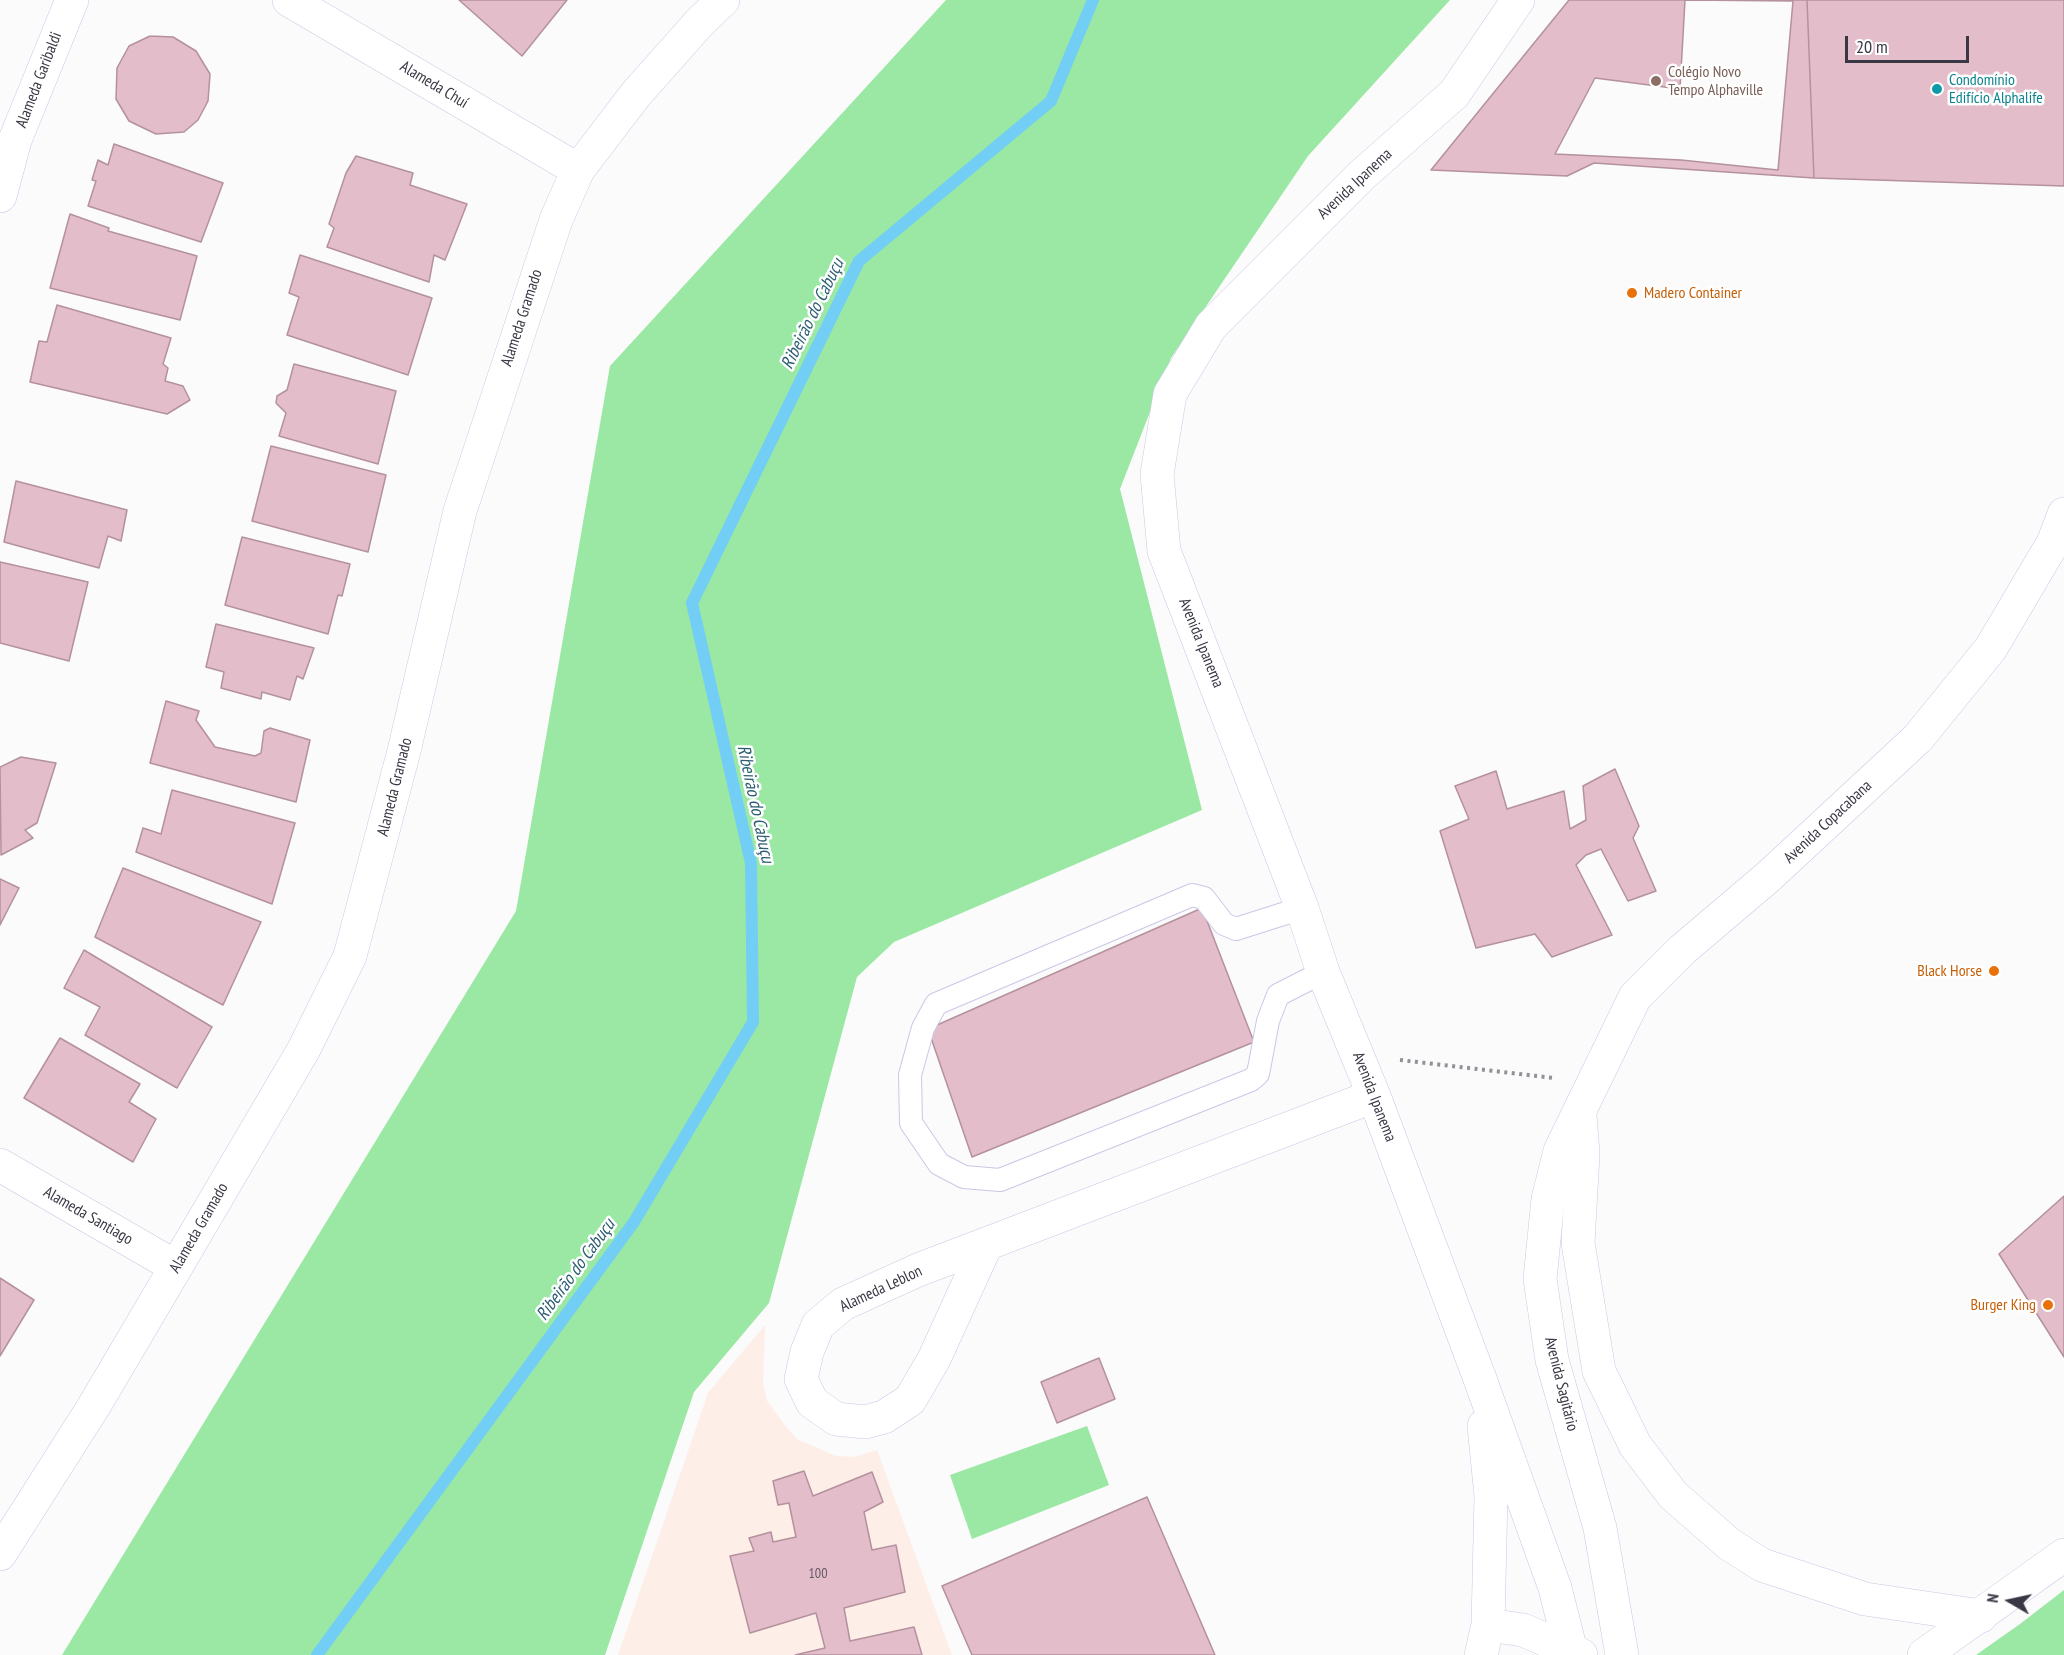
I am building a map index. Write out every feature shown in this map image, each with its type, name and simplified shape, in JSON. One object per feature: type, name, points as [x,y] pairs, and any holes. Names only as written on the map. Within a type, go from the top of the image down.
[{"type":"street","name":"Alameda Garibaldi","points":[[0,196],[15,140],[72,0]]},
{"type":"street","name":"Alameda Chuí","points":[[289,0],[578,170]]},
{"type":"street","name":"Alameda Gramado","points":[[0,1554],[88,1416],[304,1049],[350,956],[393,795],[460,510],[542,259],[578,170],[636,94],[700,22],[723,0]]},
{"type":"street","name":"Avenida Ipanema","points":[[1480,1379],[1374,1096],[1323,972],[1302,908],[1164,551],[1156,474],[1170,394],[1211,326],[1362,175],[1454,94],[1518,0]]},
{"type":"street","name":"Avenida Copacabana","points":[[1580,1115],[1635,997],[1682,950],[1768,877],[1918,738],[1991,648],[2053,543],[2064,514]]},
{"type":"street","name":"Alameda Leblon","points":[[986,1245],[934,1359],[910,1400],[884,1417],[865,1422],[836,1419],[812,1402],[801,1379],[807,1352],[818,1325],[843,1304],[918,1270],[1374,1096]]},
{"type":"street","points":[[1580,1115],[1583,1154],[1578,1243],[1599,1371],[1635,1445],[1673,1495],[1729,1544],[1762,1565],[1865,1599],[1981,1616]]},
{"type":"street","name":"Avenida Sagitário","points":[[1580,1115],[1560,1151],[1550,1190],[1540,1279],[1552,1360],[1600,1528],[1622,1655]]},
{"type":"street","name":"Alameda Santiago","points":[[0,1166],[176,1267]]},
{"type":"street","points":[[1480,1379],[1491,1496],[1484,1640],[1523,1630],[1575,1653]]},
{"type":"street","points":[[1480,1379],[1555,1588],[1575,1653]]},
{"type":"street","points":[[1924,1655],[2064,1555]]},
{"type":"lane","points":[[1302,908],[1236,929],[1224,924],[1204,897],[1192,895],[936,1004],[924,1028],[910,1075],[911,1124],[939,1164],[964,1177],[1000,1180],[1251,1080],[1258,1074],[1268,1021],[1278,995],[1323,972]]},
{"type":"path","points":[[1418,1062],[1556,1079]]},
{"type":"shaded area","points":[[765,1325],[763,1383],[767,1401],[787,1428],[797,1439],[836,1456],[854,1457],[877,1450],[952,1655],[618,1655],[708,1393]]},
{"type":"green space","points":[[946,0],[1450,0],[1308,156],[1171,358],[1120,489],[1202,810],[894,942],[857,977],[769,1303],[694,1392],[605,1655],[62,1655],[516,911],[610,366]]},
{"type":"green space","points":[[1087,1426],[1109,1485],[972,1539],[950,1475]]},
{"type":"green space","points":[[2064,1590],[2064,1655],[1976,1655],[2020,1624]]},
{"type":"building","points":[[459,0],[567,0],[522,56]]},
{"type":"building","name":"Colégio Novo Tempo Alphaville","points":[[1569,0],[1807,0],[1814,178],[1594,163],[1567,176],[1431,170]]},
{"type":"building","points":[[1685,0],[1793,1],[1778,170],[1681,160],[1555,154],[1595,78],[1680,89]]},
{"type":"building","name":"Condomínio Edifício Alphalife","points":[[1807,0],[2064,0],[2064,186],[1814,178]]},
{"type":"building","points":[[150,36],[173,37],[196,51],[210,74],[208,101],[198,120],[184,132],[156,134],[129,121],[116,99],[117,68],[129,46]]},
{"type":"building","points":[[114,144],[223,183],[201,242],[88,206],[96,181],[92,180],[98,160],[108,165]]},
{"type":"building","points":[[356,156],[413,173],[410,185],[467,204],[445,260],[434,255],[429,282],[327,247],[334,228],[329,224],[346,173]]},
{"type":"building","points":[[70,214],[109,228],[108,231],[197,256],[180,320],[50,288]]},
{"type":"building","points":[[300,255],[432,298],[408,375],[287,335],[299,297],[289,293]]},
{"type":"building","points":[[57,305],[171,338],[163,364],[168,368],[165,381],[183,386],[190,400],[167,414],[30,382],[39,341],[47,342]]},
{"type":"building","points":[[294,364],[396,391],[378,464],[279,436],[286,413],[276,403],[277,396],[287,390]]},
{"type":"building","points":[[271,446],[386,475],[368,552],[252,521]]},
{"type":"building","points":[[16,481],[127,510],[121,541],[108,536],[99,568],[4,542]]},
{"type":"building","points":[[242,537],[350,564],[342,596],[338,595],[328,634],[225,605]]},
{"type":"building","points":[[0,562],[88,582],[69,661],[0,643]]},
{"type":"building","points":[[216,624],[314,648],[303,679],[297,676],[290,700],[262,692],[261,699],[221,688],[224,672],[206,667]]},
{"type":"building","points":[[166,701],[199,711],[196,720],[215,747],[255,756],[261,753],[264,731],[270,728],[310,740],[296,802],[150,763]]},
{"type":"building","points":[[21,757],[56,763],[37,823],[25,830],[33,838],[1,855],[0,767]]},
{"type":"building","points":[[1615,769],[1639,826],[1633,838],[1656,891],[1628,901],[1601,849],[1586,855],[1576,865],[1612,935],[1552,957],[1535,934],[1476,948],[1440,831],[1469,819],[1455,786],[1496,771],[1507,809],[1564,791],[1570,829],[1586,820],[1583,786]]},
{"type":"building","points":[[172,790],[295,823],[272,904],[136,852],[143,828],[161,834]]},
{"type":"building","points":[[123,868],[261,922],[223,1005],[95,937]]},
{"type":"building","points":[[0,879],[19,888],[0,925]]},
{"type":"building","points":[[1202,908],[1254,1042],[972,1157],[928,1029]]},
{"type":"building","points":[[84,950],[212,1027],[177,1088],[85,1035],[100,1007],[64,988]]},
{"type":"building","points":[[60,1038],[140,1084],[129,1102],[156,1119],[133,1162],[24,1098]]},
{"type":"building","name":"Burger King","points":[[2064,1196],[2064,1357],[1999,1254]]},
{"type":"building","points":[[0,1278],[34,1300],[0,1356]]},
{"type":"building","points":[[1099,1358],[1115,1399],[1057,1423],[1041,1382]]},
{"type":"building","points":[[804,1471],[813,1496],[872,1472],[883,1502],[864,1512],[872,1550],[896,1545],[905,1592],[844,1608],[850,1641],[914,1627],[922,1655],[795,1655],[825,1648],[816,1613],[750,1633],[730,1556],[754,1551],[749,1538],[771,1532],[773,1542],[796,1537],[789,1503],[778,1505],[773,1481]]},
{"type":"building","points":[[1147,1497],[1215,1655],[972,1655],[942,1586]]},
{"type":"waterway","name":"Ribeirão do Cabuçu","points":[[317,1655],[634,1222],[753,1022],[751,863],[692,603],[859,261],[1051,101],[1093,0]]},
{"type":"place","name":"Colégio Novo Tempo Alphaville","points":[[1656,81]]},
{"type":"place","name":"Condomínio Edifício Alphalife","points":[[1937,89]]},
{"type":"place","name":"Madero Container","points":[[1632,293]]},
{"type":"place","name":"Black Horse","points":[[1994,971]]},
{"type":"place","name":"Burger King","points":[[2048,1305]]}]
